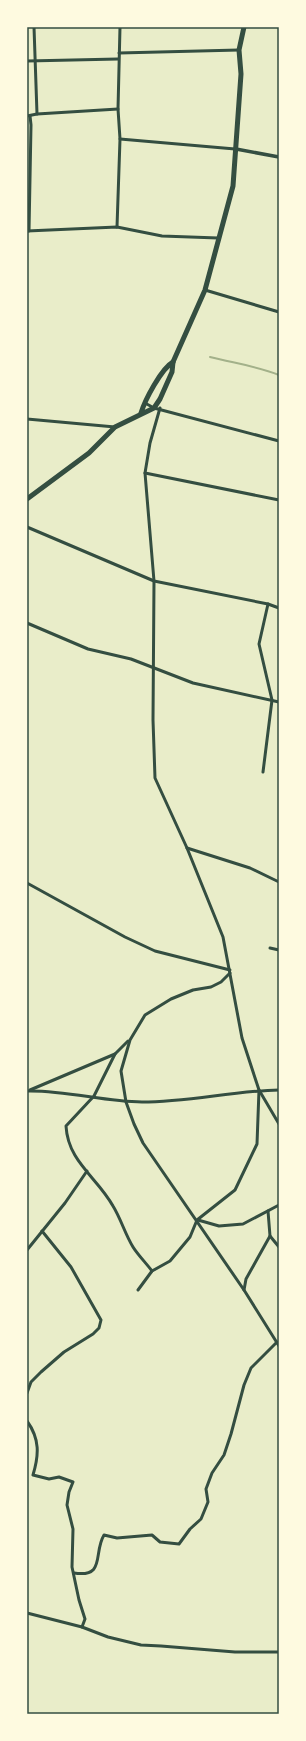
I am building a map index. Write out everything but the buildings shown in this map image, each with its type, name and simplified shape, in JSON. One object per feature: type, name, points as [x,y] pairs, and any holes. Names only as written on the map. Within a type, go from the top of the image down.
[{"type":"highway","points":[[27,499],[89,453],[115,427],[154,408],[160,399],[172,372],[173,362],[205,290],[218,238],[226,217],[233,186],[241,74],[239,50],[244,27]]},
{"type":"highway","points":[[141,413],[144,402],[165,369],[173,362]]},
{"type":"street","points":[[34,27],[37,114]]},
{"type":"street","points":[[117,227],[120,139],[118,109],[118,53],[120,27]]},
{"type":"street","points":[[118,53],[239,50]]},
{"type":"street","points":[[27,61],[118,59]]},
{"type":"street","points":[[118,109],[37,114],[28,116],[31,125],[28,231],[117,227],[162,236],[218,238]]},
{"type":"street","points":[[120,139],[236,149],[279,157]]},
{"type":"street","points":[[205,290],[279,312]]},
{"type":"street","points":[[144,402],[154,408],[160,408],[279,441]]},
{"type":"street","points":[[160,408],[150,443],[145,473],[154,580],[153,720],[155,778],[187,848],[223,937],[242,1038],[259,1090],[279,1124]]},
{"type":"street","points":[[27,419],[115,427]]},
{"type":"street","points":[[145,473],[279,500]]},
{"type":"street","points":[[27,527],[154,580],[268,604],[279,608]]},
{"type":"street","points":[[263,772],[272,700],[259,644],[268,604]]},
{"type":"street","points":[[27,623],[88,649],[131,659],[192,683],[279,702]]},
{"type":"street","points":[[187,848],[250,868],[279,882]]},
{"type":"street","points":[[27,883],[125,937],[155,951],[230,971]]},
{"type":"street","points":[[270,948],[279,950]]},
{"type":"street","points":[[74,1573],[84,1574],[97,1568],[101,1540],[104,1535],[117,1538],[152,1535],[160,1542],[179,1544],[190,1529],[201,1519],[208,1502],[206,1489],[212,1472],[224,1455],[246,1380],[251,1368],[278,1343],[244,1290],[144,1143],[134,1124],[126,1102],[121,1071],[130,1040],[145,1015],[171,999],[193,990],[211,987],[221,982],[230,971]]},
{"type":"street","points":[[27,1091],[115,1054],[130,1040]]},
{"type":"street","points":[[115,1054],[94,1096],[66,1126],[66,1135],[74,1156],[113,1204],[133,1247],[152,1271]]},
{"type":"street","points":[[138,1290],[152,1271],[170,1261],[190,1237],[197,1220],[235,1190],[257,1144],[259,1090]]},
{"type":"street","points":[[27,1091],[59,1091],[126,1102],[186,1100],[259,1090],[279,1090]]},
{"type":"street","points":[[27,1250],[87,1171]]},
{"type":"street","points":[[197,1220],[219,1226],[243,1224],[279,1205]]},
{"type":"street","points":[[244,1290],[246,1279],[270,1236],[268,1211]]},
{"type":"street","points":[[27,1393],[31,1382],[41,1372],[64,1352],[99,1328],[100,1320],[71,1267],[42,1231]]},
{"type":"street","points":[[270,1236],[279,1247]]},
{"type":"street","points":[[27,1422],[36,1438],[38,1456],[33,1475],[49,1479],[59,1477],[73,1482],[69,1492],[68,1505],[73,1529],[72,1567],[79,1600],[85,1619],[82,1627]]},
{"type":"street","points":[[27,1613],[82,1627],[108,1637],[141,1646],[161,1646],[235,1652],[279,1652]]},
{"type":"waterway","points":[[210,357],[254,367],[279,375]]}]
